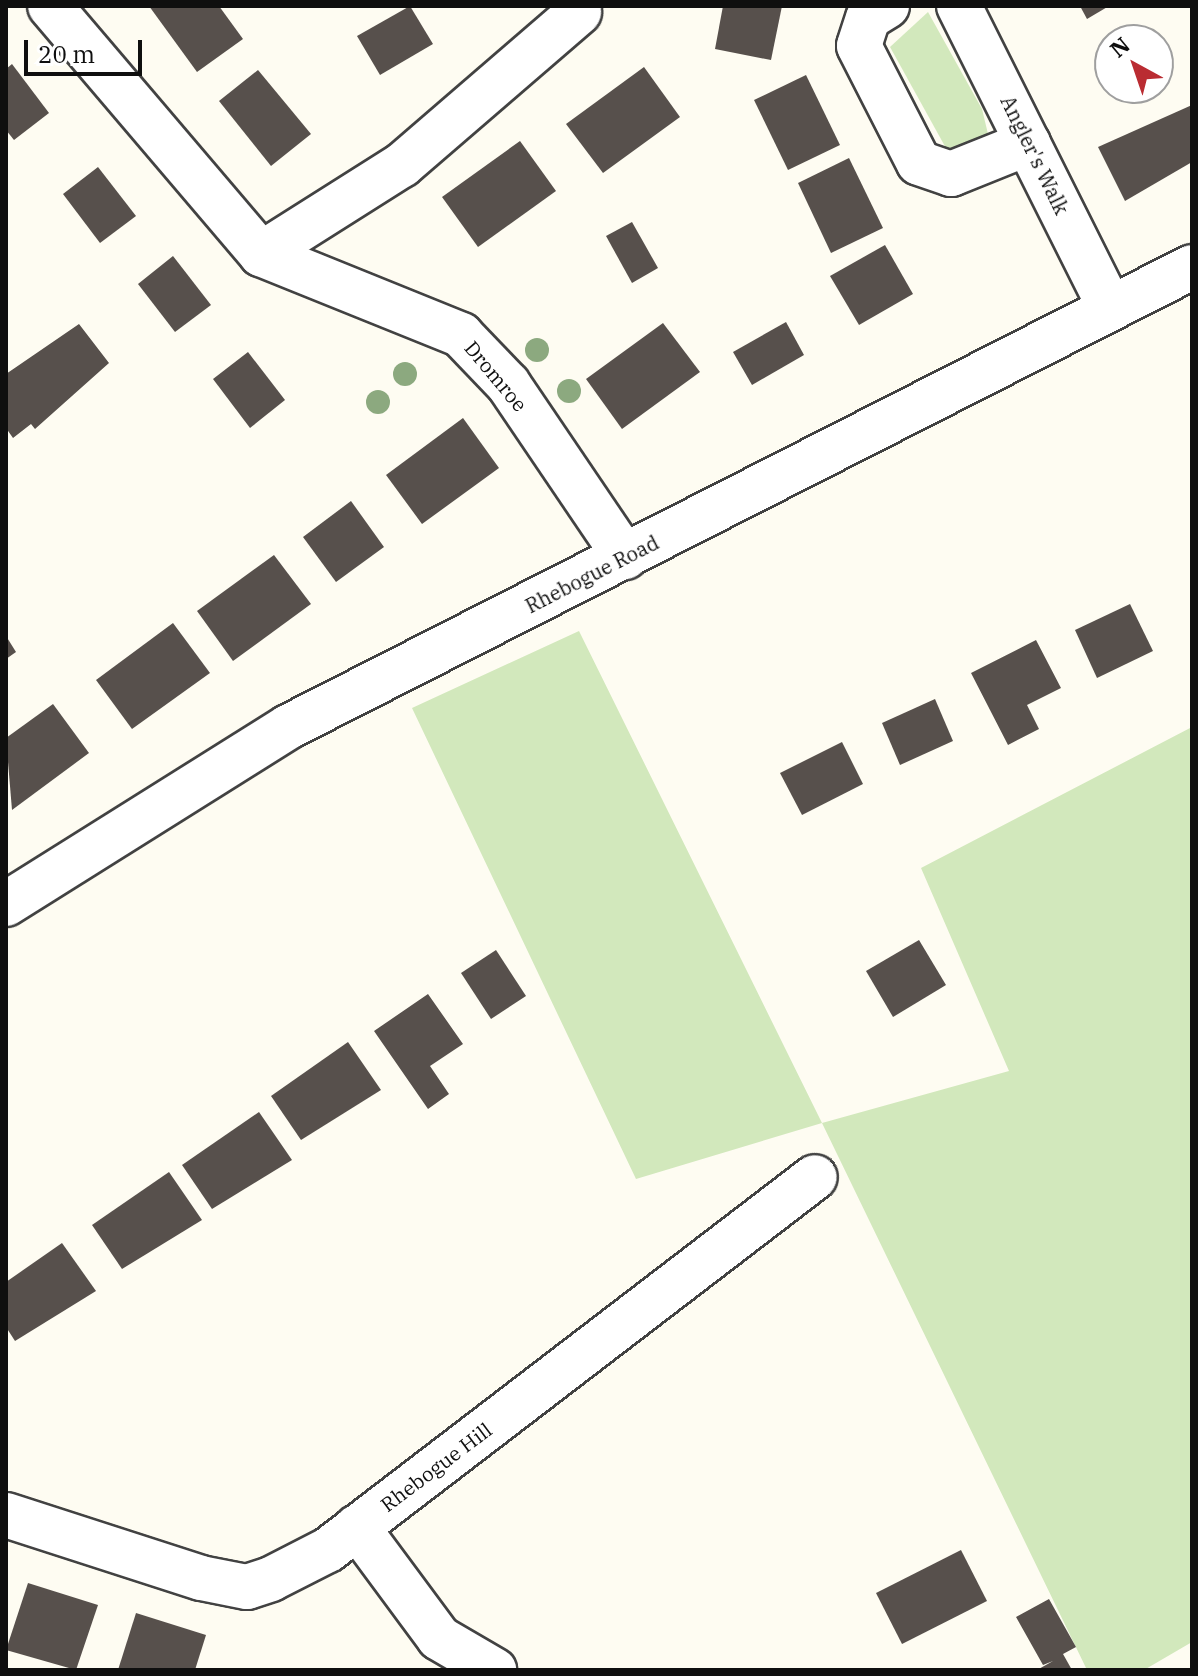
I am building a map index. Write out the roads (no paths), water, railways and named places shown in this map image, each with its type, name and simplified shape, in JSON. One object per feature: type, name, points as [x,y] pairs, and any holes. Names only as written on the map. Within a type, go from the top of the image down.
[{"type":"street","name":"Dromroe","points":[[50,6],[261,254],[461,335],[508,384],[625,557]]},
{"type":"street","points":[[887,6],[868,18],[859,46],[919,163],[951,174],[1028,143]]},
{"type":"street","name":"Angler's Walk","points":[[959,6],[1109,305]]},
{"type":"street","points":[[261,254],[402,165],[579,12]]},
{"type":"street","name":"Rhebogue Road","points":[[6,904],[288,727],[625,557],[1109,305],[1192,267]]},
{"type":"street","name":"Rhebogue Hill","points":[[6,1515],[247,1587],[328,1550],[815,1177]]},
{"type":"street","points":[[357,1527],[439,1638],[494,1670]]}]
